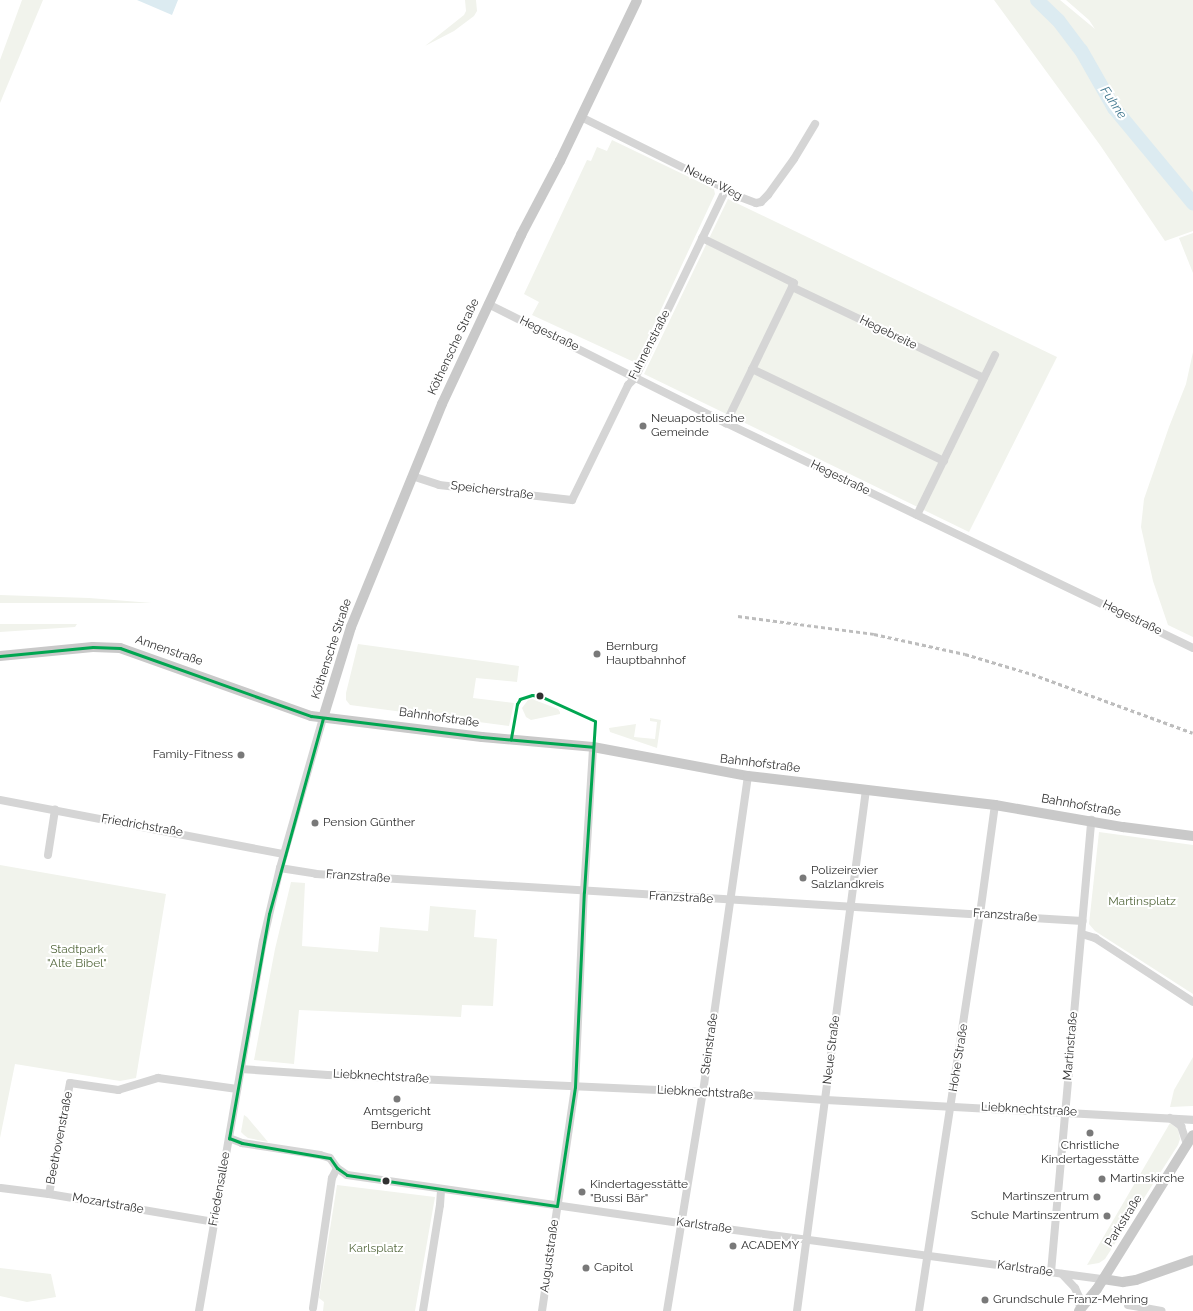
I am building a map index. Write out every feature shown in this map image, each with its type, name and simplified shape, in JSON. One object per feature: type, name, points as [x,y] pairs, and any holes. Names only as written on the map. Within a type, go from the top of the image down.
[{"type":"main road","name":"Köthensche Straße","points":[[323,718],[349,632],[445,397],[488,304],[581,117],[636,0]]},
{"type":"main road","name":"Annenstraße","points":[[0,656],[99,647],[120,648],[226,684],[299,713],[323,718]]},
{"type":"main road","name":"Bahnhofstraße","points":[[323,718],[482,737],[593,747],[670,763],[748,776],[995,805],[1193,836]]},
{"type":"main road","name":"Parkstraße","points":[[1080,1310],[1103,1280],[1193,1135]]},
{"type":"main road","points":[[1103,1280],[1123,1282],[1136,1280],[1193,1260]]},
{"type":"street","name":"Neuer Weg","points":[[581,117],[726,188],[750,202],[761,202],[790,165],[815,124]]},
{"type":"street","name":"Fuhnenstraße","points":[[572,500],[628,386],[635,378],[726,188]]},
{"type":"street","name":"Hegebreite","points":[[702,238],[794,283],[792,287],[984,378]]},
{"type":"street","points":[[726,423],[792,287]]},
{"type":"street","name":"Hegestraße","points":[[488,304],[569,343],[635,378],[726,423],[1193,648]]},
{"type":"street","points":[[918,515],[995,355]]},
{"type":"street","points":[[752,369],[944,461]]},
{"type":"street","name":"Speicherstraße","points":[[412,476],[439,485],[572,500]]},
{"type":"street","name":"Friedensallee","points":[[199,1311],[263,941],[280,868],[323,718]]},
{"type":"street","name":"Auguststraße","points":[[542,1311],[575,1087],[584,892],[593,747]]},
{"type":"street","name":"Steinstraße","points":[[667,1311],[703,1092],[748,776]]},
{"type":"street","name":"Neue Straße","points":[[796,1311],[826,1100],[866,790]]},
{"type":"street","name":"Friedrichstraße","points":[[0,800],[284,854]]},
{"type":"street","name":"Hohe Straße","points":[[919,1311],[980,914],[995,805]]},
{"type":"street","points":[[48,855],[55,810]]},
{"type":"street","name":"Martinstraße","points":[[1051,1272],[1091,820]]},
{"type":"street","name":"Franzstraße","points":[[280,868],[316,874],[584,892],[1083,921]]},
{"type":"street","points":[[1082,934],[1095,938],[1193,1002]]},
{"type":"street","name":"Liebknechtstraße","points":[[241,1069],[575,1087],[703,1092],[1193,1120]]},
{"type":"street","name":"Beethovenstraße","points":[[49,1194],[70,1084],[118,1090],[158,1078],[237,1089]]},
{"type":"street","points":[[1170,1118],[1181,1126],[1187,1145]]},
{"type":"street","points":[[229,1138],[242,1143],[320,1155],[330,1158],[337,1168],[347,1175],[441,1189],[440,1205],[423,1311]]},
{"type":"street","points":[[314,1308],[332,1178],[337,1168]]},
{"type":"street","name":"Mozartstraße","points":[[1,1188],[49,1194],[214,1222]]},
{"type":"street","name":"Karlstraße","points":[[441,1189],[682,1224],[1103,1280]]},
{"type":"street","name":"Karlstraße","points":[[1062,1274],[1075,1288],[1079,1297],[1080,1310]]},
{"type":"street","points":[[1128,1304],[1161,1311]]},
{"type":"green space","points":[[22,0],[43,0],[0,103],[0,60]]},
{"type":"green space","points":[[465,0],[476,0],[477,11],[474,16],[454,31],[425,46],[464,15],[466,11]]},
{"type":"green space","points":[[994,0],[1060,0],[1095,29],[1089,20],[1066,0],[1193,0],[1193,231],[1165,241],[1100,145]]},
{"type":"green space","points":[[612,140],[714,189],[715,194],[636,363],[532,315],[539,302],[524,294],[587,160],[591,161],[597,147],[607,151]]},
{"type":"green space","points":[[728,199],[1057,357],[969,532],[644,374]]},
{"type":"green space","points":[[1193,233],[1193,273],[1179,238]]},
{"type":"green space","points":[[1193,352],[1193,637],[1168,625],[1153,581],[1141,527],[1144,499],[1169,427],[1186,384]]},
{"type":"green space","points":[[0,595],[89,598],[152,603],[0,603]]},
{"type":"green space","points":[[0,624],[77,624],[75,627],[0,632]]},
{"type":"green space","points":[[358,644],[519,666],[517,682],[476,678],[473,698],[514,703],[509,726],[350,705],[346,700],[346,693]]},
{"type":"green space","points":[[532,699],[558,709],[560,714],[531,720],[526,717],[522,708],[528,700]]},
{"type":"green space","points":[[650,718],[661,720],[657,748],[610,732],[609,728],[636,724],[634,737],[655,739],[657,722],[650,721]]},
{"type":"green space","name":"Martinsplatz","points":[[1099,832],[1193,845],[1193,994],[1095,931],[1089,924]]},
{"type":"green space","name":"Stadtpark \"Alte Bibel\"","points":[[0,865],[166,894],[136,1078],[120,1081],[15,1064],[0,1138]]},
{"type":"green space","points":[[291,882],[305,883],[302,946],[378,952],[380,927],[428,931],[430,906],[476,910],[474,937],[497,939],[493,1006],[462,1005],[461,1017],[299,1010],[294,1064],[254,1060],[275,949]]},
{"type":"green space","points":[[1193,1057],[1193,1106],[1170,1107],[1174,1090]]},
{"type":"green space","points":[[244,1115],[268,1142],[248,1138],[241,1132]]},
{"type":"green space","points":[[1170,1123],[1178,1129],[1180,1139],[1178,1145],[1105,1259],[1099,1263],[1087,1265]]},
{"type":"green space","name":"Karlsplatz","points":[[337,1185],[435,1197],[415,1311],[323,1311],[324,1302],[319,1298]]},
{"type":"green space","points":[[0,1268],[51,1274],[56,1297],[27,1302],[0,1296]]},
{"type":"shaded area","points":[[137,0],[178,0],[172,15]]},
{"type":"waterway","name":"Fuhne","points":[[1037,0],[1058,20],[1081,50],[1114,108],[1193,203]]},
{"type":"railway","points":[[738,616],[874,634],[965,654],[1032,674],[1193,733]]},
{"type":"transit line","points":[[0,656],[93,647],[120,648],[311,716],[482,737],[593,747]]},
{"type":"transit line","points":[[323,718],[269,914],[229,1138],[242,1143],[330,1158],[337,1168],[347,1175],[557,1206],[575,1087],[584,892],[595,721],[540,696],[532,695],[520,699],[517,704],[511,739]]},
{"type":"place","name":"Neuapostolische Gemeinde","points":[[643,426]]},
{"type":"place","name":"Bernburg Hauptbahnhof","points":[[597,654]]},
{"type":"place","name":"Family-Fitness","points":[[241,755]]},
{"type":"place","name":"Pension Günther","points":[[315,823]]},
{"type":"place","name":"Polizeirevier Salzlandkreis","points":[[803,878]]},
{"type":"place","name":"Amtsgericht Bernburg","points":[[397,1099]]},
{"type":"place","name":"Christliche Kindertagesstätte","points":[[1090,1133]]},
{"type":"place","name":"Martinskirche","points":[[1102,1179]]},
{"type":"place","name":"Kindertagesstätte \"Bussi Bär\"","points":[[582,1192]]},
{"type":"place","name":"Martinszentrum","points":[[1097,1197]]},
{"type":"place","name":"Schule Martinszentrum","points":[[1107,1216]]},
{"type":"place","name":"ACADEMY","points":[[733,1246]]},
{"type":"place","name":"Capitol","points":[[586,1268]]},
{"type":"place","name":"Grundschule Franz-Mehring","points":[[985,1300]]}]
